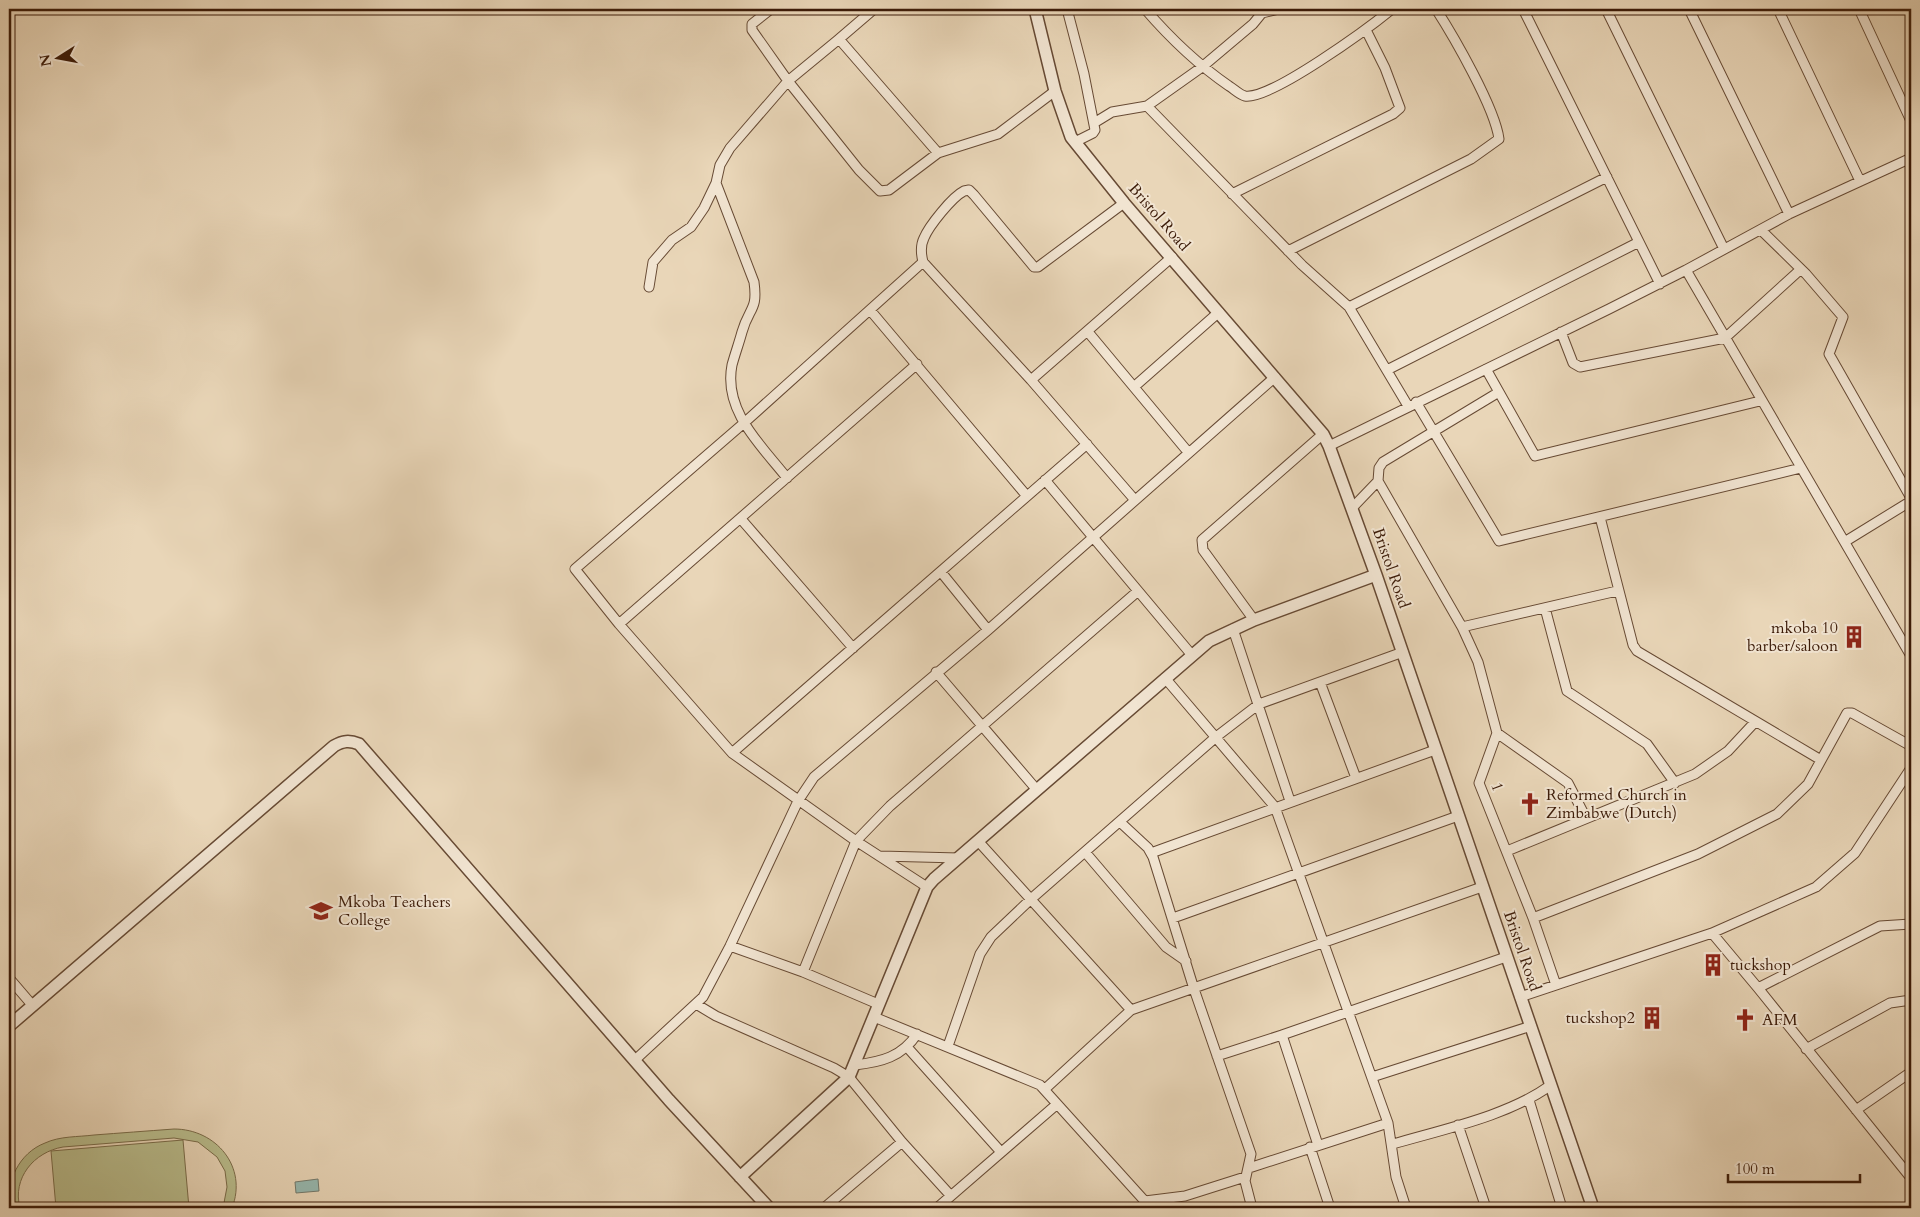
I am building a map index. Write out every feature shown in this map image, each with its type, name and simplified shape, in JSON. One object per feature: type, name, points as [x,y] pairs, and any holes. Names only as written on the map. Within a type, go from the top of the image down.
[{"type":"street","points":[[770,9],[751,27],[788,81],[869,182],[880,190],[889,190],[938,153],[998,134],[1054,91]]},
{"type":"street","points":[[649,287],[653,262],[672,240],[691,227],[704,208],[716,182],[720,165],[730,148],[788,81],[874,9]]},
{"type":"street","name":"Bristol Road","points":[[1034,9],[1054,91],[1067,128],[1075,142],[1124,203],[1323,434],[1330,446],[1353,507],[1531,1026],[1590,1208]]},
{"type":"street","points":[[1067,9],[1094,123],[1093,133],[1075,142]]},
{"type":"street","points":[[1145,9],[1202,67],[1243,96],[1254,96],[1272,89],[1366,30],[1392,9]]},
{"type":"street","points":[[1094,123],[1112,112],[1147,106],[1202,67],[1253,24],[1261,11],[1279,9]]},
{"type":"street","points":[[1288,251],[1419,186],[1470,159],[1498,140],[1493,118],[1484,98],[1456,42],[1436,9]]},
{"type":"street","points":[[1523,9],[1660,284]]},
{"type":"street","points":[[1606,9],[1724,249]]},
{"type":"street","points":[[1689,9],[1789,214]]},
{"type":"street","points":[[1778,9],[1860,181]]},
{"type":"street","points":[[1859,9],[1911,121]]},
{"type":"street","points":[[1232,194],[1394,114],[1400,108],[1385,68],[1366,30]]},
{"type":"street","points":[[839,39],[938,153]]},
{"type":"street","points":[[1147,106],[1288,251],[1349,307],[1387,370],[1435,433],[1499,540],[1801,468]]},
{"type":"street","points":[[1330,446],[1412,404],[1660,284],[1789,214],[1911,158]]},
{"type":"street","points":[[1349,307],[1607,177]]},
{"type":"street","points":[[716,182],[754,282],[756,297],[755,308],[746,320],[732,366],[734,403],[744,423],[787,478]]},
{"type":"street","points":[[1124,203],[1038,267],[1034,267],[974,194],[969,190],[964,191],[937,218],[924,237],[921,253],[923,262],[1031,380],[1134,499]]},
{"type":"street","points":[[1761,230],[1801,269],[1843,317],[1829,354],[1911,499],[1846,541]]},
{"type":"street","points":[[1387,370],[1639,242]]},
{"type":"street","points":[[1031,380],[1172,257]]},
{"type":"street","points":[[923,262],[744,423],[576,566],[576,572],[732,754],[856,841],[927,887]]},
{"type":"street","points":[[1561,332],[1573,363],[1580,367],[1725,338],[1801,269]]},
{"type":"street","points":[[1686,270],[1760,401],[1846,541],[1911,656]]},
{"type":"street","points":[[870,310],[1026,495]]},
{"type":"street","points":[[1134,386],[1219,312]]},
{"type":"street","points":[[1088,332],[1188,452]]},
{"type":"street","points":[[619,624],[917,364]]},
{"type":"street","points":[[1486,369],[1535,456],[1760,401]]},
{"type":"street","points":[[635,1060],[696,1004],[730,946],[798,801],[810,782],[936,672],[988,630],[1134,499],[1275,377]]},
{"type":"street","points":[[1499,392],[1435,433],[1383,462],[1379,468],[1378,481],[1462,627],[1481,669],[1497,733],[1568,783],[1586,818]]},
{"type":"street","points":[[1254,620],[1203,550],[1202,540],[1323,434]]},
{"type":"street","points":[[732,754],[941,572],[1026,495],[1087,444]]},
{"type":"street","points":[[1045,480],[1192,654]]},
{"type":"street","points":[[1353,507],[1378,481]]},
{"type":"street","points":[[1600,517],[1617,591],[1633,645],[1637,651],[1821,760]]},
{"type":"street","points":[[741,519],[853,648]]},
{"type":"street","points":[[941,572],[988,630]]},
{"type":"street","points":[[740,1177],[849,1077],[927,887],[1192,654],[1214,638],[1233,628],[1376,575]]},
{"type":"street","points":[[803,972],[856,841],[890,806],[1138,591]]},
{"type":"street","points":[[1462,627],[1617,591]]},
{"type":"street","points":[[1545,608],[1567,691],[1647,744],[1675,783]]},
{"type":"street","points":[[1233,628],[1290,801]]},
{"type":"street","points":[[948,1046],[984,947],[990,938],[1031,899],[1216,737],[1259,704],[1402,652]]},
{"type":"street","points":[[936,672],[1037,790]]},
{"type":"street","points":[[1165,678],[1275,807],[1388,1123],[1393,1144],[1396,1177],[1406,1208]]},
{"type":"street","points":[[1320,682],[1356,778]]},
{"type":"street","points":[[1533,918],[1698,854],[1777,814],[1808,784],[1849,713],[1911,746]]},
{"type":"street","points":[[1507,851],[1675,783],[1706,768],[1734,745],[1755,722]]},
{"type":"street","name":"1","points":[[1497,733],[1494,747],[1479,782],[1533,918],[1556,984]]},
{"type":"street","points":[[9,1026],[334,746],[347,741],[359,744],[635,1060],[769,1208]]},
{"type":"street","points":[[1151,853],[1435,750]]},
{"type":"street","points":[[1520,997],[1712,934],[1823,882],[1855,853],[1910,773]]},
{"type":"street","points":[[1173,918],[1458,816]]},
{"type":"street","points":[[1120,822],[1151,853],[1173,918],[1194,990],[1251,1154],[1249,1168],[1245,1177],[1252,1208]]},
{"type":"street","points":[[978,841],[1131,1010]]},
{"type":"street","points":[[1085,852],[1166,948],[1186,962]]},
{"type":"street","points":[[880,856],[959,858]]},
{"type":"street","points":[[1045,1089],[1131,1010],[1194,990],[1482,887]]},
{"type":"street","points":[[1758,988],[1880,926],[1911,924]]},
{"type":"street","points":[[1712,934],[1758,988],[1911,1178]]},
{"type":"street","points":[[730,946],[803,972],[878,1004]]},
{"type":"street","points":[[1217,1056],[1506,957]]},
{"type":"street","points":[[9,978],[33,1006]]},
{"type":"street","points":[[1806,1049],[1890,1003],[1911,1000]]},
{"type":"street","points":[[696,1004],[716,1016],[834,1068],[849,1077],[902,1142],[951,1196]]},
{"type":"street","points":[[874,1017],[1026,1078],[1045,1089],[1056,1104],[1148,1205],[1185,1196],[1245,1177]]},
{"type":"street","points":[[1372,1077],[1531,1026]]},
{"type":"street","points":[[855,1065],[883,1061],[907,1047],[917,1034]]},
{"type":"street","points":[[1282,1035],[1330,1208]]},
{"type":"street","points":[[907,1047],[1001,1152]]},
{"type":"street","points":[[1856,1110],[1911,1072]]},
{"type":"street","points":[[1393,1144],[1458,1125],[1529,1100],[1551,1085]]},
{"type":"street","points":[[1529,1100],[1562,1208]]},
{"type":"street","points":[[936,1208],[1056,1104]]},
{"type":"street","points":[[1249,1168],[1388,1123]]},
{"type":"street","points":[[1458,1125],[1486,1208]]},
{"type":"street","points":[[824,1208],[902,1142]]},
{"type":"green space","points":[[174,1129],[189,1131],[203,1136],[215,1143],[225,1153],[232,1165],[236,1178],[236,1193],[232,1208],[223,1208],[227,1187],[225,1171],[217,1157],[198,1142],[174,1138],[63,1147],[52,1150],[43,1154],[28,1168],[22,1177],[19,1187],[20,1208],[11,1208],[10,1188],[16,1170],[28,1154],[45,1143],[69,1137]]},
{"type":"green space","points":[[183,1140],[189,1208],[56,1208],[51,1151]]},
{"type":"water","points":[[318,1179],[319,1191],[296,1193],[295,1182]]},
{"type":"place","name":"mkoba 10 barber/saloon","points":[[1854,637]]},
{"type":"place","name":"Reformed Church in Zimbabwe (Dutch)","points":[[1530,804]]},
{"type":"place","name":"Mkoba Teachers College","points":[[321,911]]},
{"type":"place","name":"tuckshop","points":[[1713,965]]},
{"type":"place","name":"tuckshop2","points":[[1652,1018]]},
{"type":"place","name":"AFM","points":[[1745,1020]]}]
